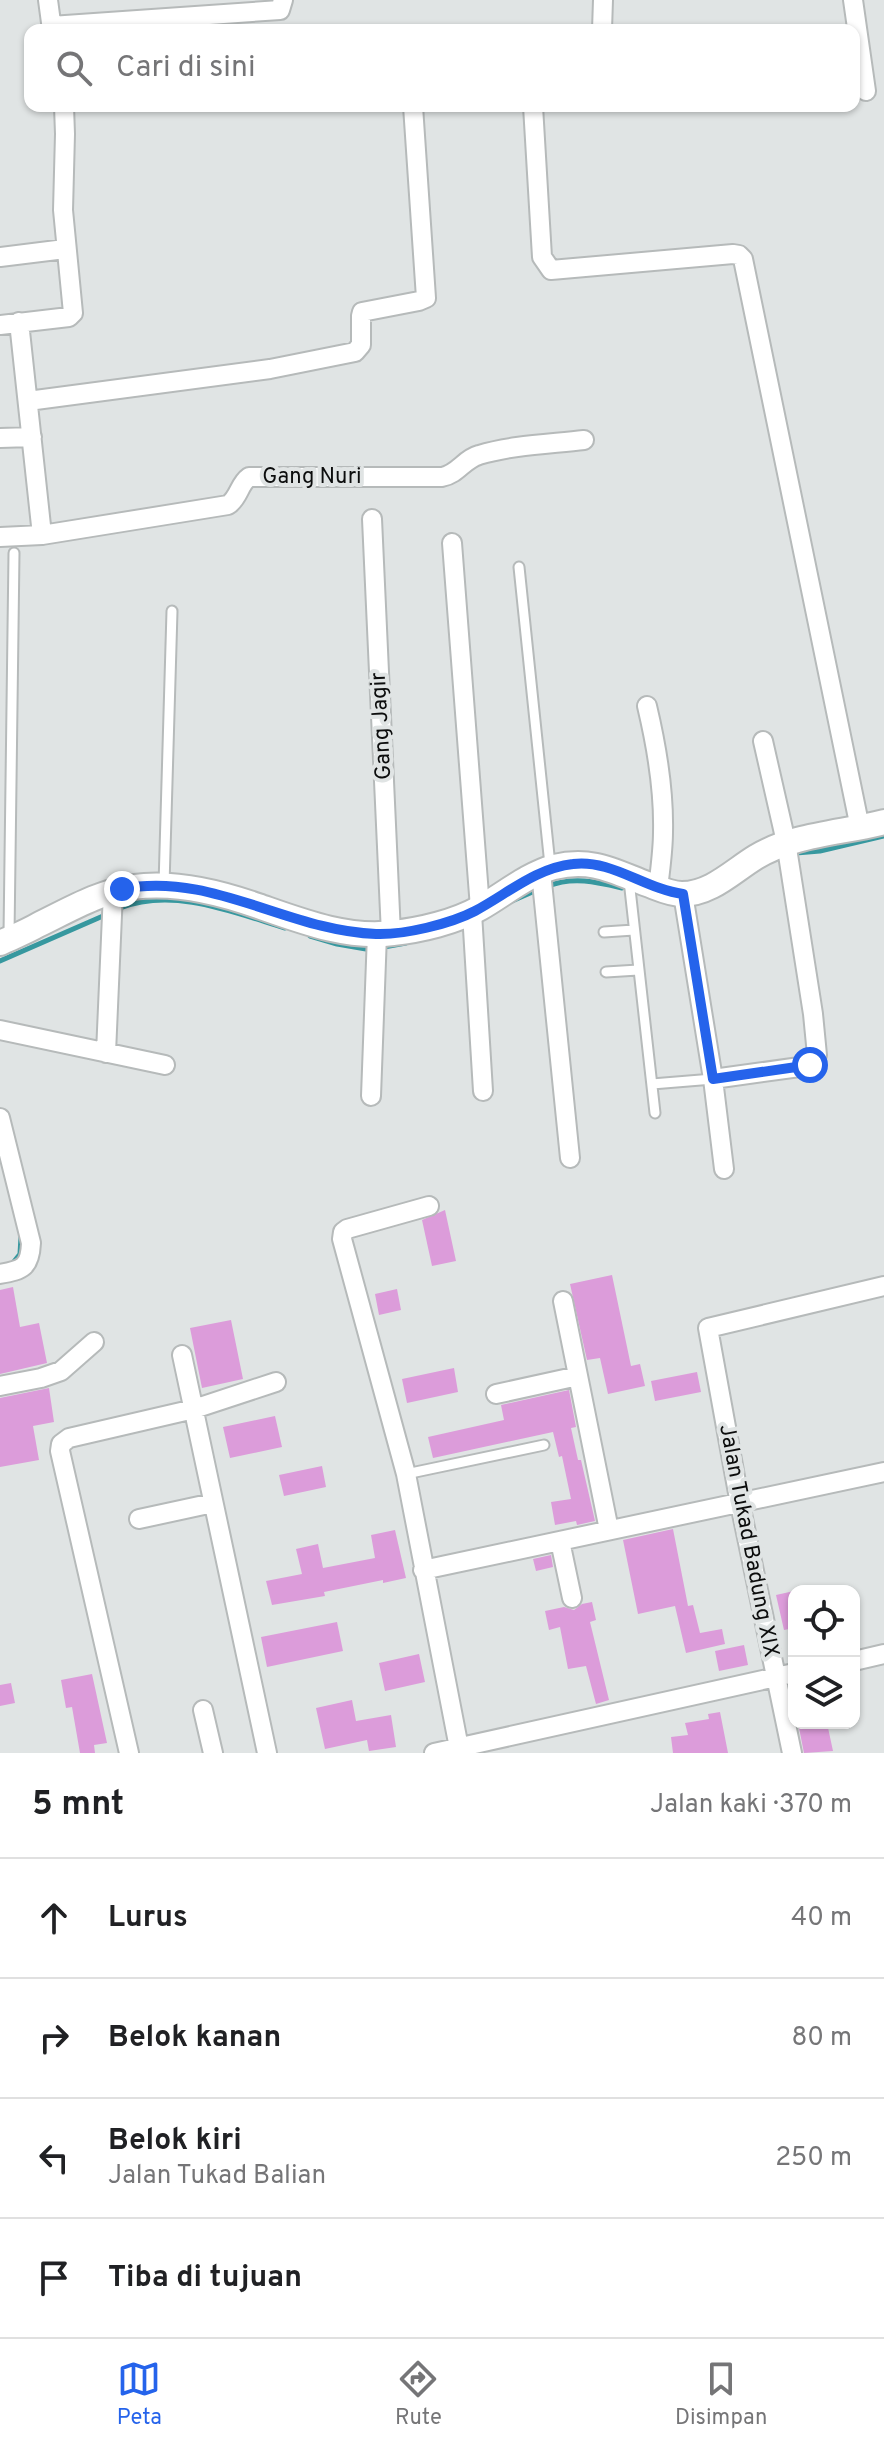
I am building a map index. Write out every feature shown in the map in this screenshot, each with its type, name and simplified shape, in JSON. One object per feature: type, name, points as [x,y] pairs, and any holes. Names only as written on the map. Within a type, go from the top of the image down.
[{"type":"street","points":[[48,0],[51,24]]},
{"type":"street","points":[[103,24],[280,10],[283,0]]},
{"type":"street","points":[[602,24],[603,0]]},
{"type":"street","points":[[853,0],[856,24]]},
{"type":"street","points":[[860,49],[866,91]]},
{"type":"street","points":[[0,325],[69,317],[73,313],[63,210],[64,112]]},
{"type":"street","points":[[28,401],[270,369],[355,352],[361,345],[362,312],[426,298],[413,112]]},
{"type":"street","points":[[533,112],[542,257],[551,270],[733,254],[743,259],[860,828]]},
{"type":"street","points":[[0,257],[65,249]]},
{"type":"street","points":[[19,322],[42,535]]},
{"type":"street","points":[[0,438],[32,437]]},
{"type":"street","name":"Gang Nuri","points":[[0,537],[42,535],[228,505],[249,477],[442,477],[454,474],[477,455],[584,440]]},
{"type":"street","name":"Gang Jagir","points":[[372,519],[389,933]]},
{"type":"street","points":[[452,543],[476,910],[483,1091]]},
{"type":"street","name":"Gang Jagir","points":[[389,701],[389,933]]},
{"type":"street","points":[[647,706],[658,753],[662,790],[664,834],[658,889]]},
{"type":"street","points":[[713,1079],[807,1066],[816,1059],[813,1014],[786,842],[763,741]]},
{"type":"street","points":[[5,941],[73,908],[135,887],[164,885],[224,895],[317,926],[389,933],[476,910],[546,870],[587,863],[658,889],[683,894],[696,892],[725,879],[758,855],[786,842],[884,822]]},
{"type":"street","points":[[546,870],[570,1158]]},
{"type":"street","points":[[106,1053],[113,892]]},
{"type":"street","points":[[683,894],[724,1169]]},
{"type":"street","points":[[371,1096],[389,933]]},
{"type":"street","points":[[0,1030],[165,1065]]},
{"type":"street","points":[[0,1118],[31,1243],[29,1259],[23,1268],[0,1274]]},
{"type":"street","points":[[429,1206],[347,1229],[342,1236],[406,1474],[460,1750]]},
{"type":"street","name":"Jalan Tukad Badung XIX","points":[[792,1753],[740,1504],[708,1328],[884,1286]]},
{"type":"street","points":[[563,1301],[609,1530]]},
{"type":"street","points":[[0,1386],[61,1371],[94,1342]]},
{"type":"street","points":[[182,1355],[267,1753]]},
{"type":"street","points":[[496,1394],[578,1376]]},
{"type":"street","points":[[129,1753],[60,1447],[69,1438],[194,1409],[276,1382]]},
{"type":"street","points":[[423,1570],[884,1472]]},
{"type":"street","points":[[139,1519],[213,1503]]},
{"type":"street","points":[[560,1541],[572,1598]]},
{"type":"street","points":[[860,1660],[884,1654]]},
{"type":"street","points":[[434,1753],[460,1750],[788,1674]]},
{"type":"street","points":[[203,1710],[213,1753]]},
{"type":"lane","points":[[5,941],[14,553]]},
{"type":"lane","points":[[519,567],[546,870]]},
{"type":"lane","points":[[164,885],[172,611]]},
{"type":"lane","points":[[628,877],[655,1113]]},
{"type":"lane","points":[[604,932],[634,930]]},
{"type":"lane","points":[[606,972],[638,970]]},
{"type":"lane","points":[[652,1084],[713,1079]]},
{"type":"lane","points":[[406,1474],[544,1445]]},
{"type":"building","points":[[445,1210],[456,1261],[432,1266],[422,1220]]},
{"type":"building","points":[[612,1275],[631,1366],[640,1364],[645,1386],[608,1394],[600,1358],[587,1360],[570,1284]]},
{"type":"building","points":[[13,1287],[20,1327],[39,1323],[47,1363],[0,1374],[0,1290]]},
{"type":"building","points":[[397,1289],[401,1310],[379,1315],[375,1294]]},
{"type":"building","points":[[231,1320],[243,1379],[202,1388],[190,1328]]},
{"type":"building","points":[[454,1368],[458,1392],[407,1403],[402,1379]]},
{"type":"building","points":[[697,1372],[701,1392],[655,1401],[651,1381]]},
{"type":"building","points":[[49,1388],[54,1422],[33,1426],[39,1460],[0,1467],[0,1398]]},
{"type":"building","points":[[569,1390],[576,1427],[571,1428],[595,1521],[555,1525],[551,1502],[571,1499],[562,1456],[559,1457],[553,1432],[433,1458],[428,1437],[504,1420],[501,1405]]},
{"type":"building","points":[[275,1416],[282,1447],[230,1458],[223,1427]]},
{"type":"building","points":[[322,1466],[326,1487],[284,1496],[279,1475]]},
{"type":"building","points":[[673,1529],[688,1606],[693,1605],[700,1633],[722,1629],[725,1644],[686,1653],[675,1606],[638,1614],[623,1540]]},
{"type":"building","points":[[395,1530],[406,1578],[383,1583],[383,1580],[324,1592],[325,1596],[272,1605],[266,1581],[302,1574],[296,1549],[318,1544],[323,1568],[375,1558],[371,1535]]},
{"type":"building","points":[[551,1555],[553,1567],[536,1571],[533,1559]]},
{"type":"building","points":[[788,1592],[788,1629],[784,1630],[776,1595]]},
{"type":"building","points":[[592,1602],[596,1620],[590,1622],[609,1700],[596,1704],[586,1666],[568,1669],[560,1627],[549,1630],[545,1611],[564,1607],[574,1610]]},
{"type":"building","points":[[337,1622],[343,1651],[267,1667],[261,1637]]},
{"type":"building","points":[[744,1645],[748,1665],[719,1671],[715,1651]]},
{"type":"building","points":[[419,1654],[425,1682],[385,1691],[379,1663]]},
{"type":"building","points":[[92,1674],[107,1743],[94,1745],[95,1753],[80,1753],[72,1707],[66,1708],[61,1680]]},
{"type":"building","points":[[11,1683],[15,1703],[0,1706],[0,1685]]},
{"type":"building","points":[[352,1700],[356,1721],[391,1715],[396,1747],[369,1751],[367,1740],[325,1749],[316,1708]]},
{"type":"building","points":[[720,1712],[728,1753],[673,1753],[671,1737],[688,1735],[685,1723],[709,1719],[708,1714]]},
{"type":"building","points":[[799,1729],[828,1729],[833,1751],[804,1753]]},
{"type":"waterway","points":[[796,853],[820,851],[884,836]]},
{"type":"waterway","points":[[548,886],[576,881],[622,888]]},
{"type":"waterway","points":[[512,901],[537,890]]},
{"type":"waterway","points":[[120,908],[140,902],[182,901],[224,909],[285,928]]},
{"type":"waterway","points":[[0,961],[103,916]]},
{"type":"waterway","points":[[310,936],[366,949]]},
{"type":"waterway","points":[[384,947],[406,943]]},
{"type":"waterway","points":[[12,1264],[20,1254],[21,1237]]},
{"type":"route","points":[[122,889],[164,885],[204,890],[317,926],[348,932],[391,934],[472,913],[550,868],[587,863],[607,868],[658,889],[683,894],[713,1079],[810,1065]]}]
